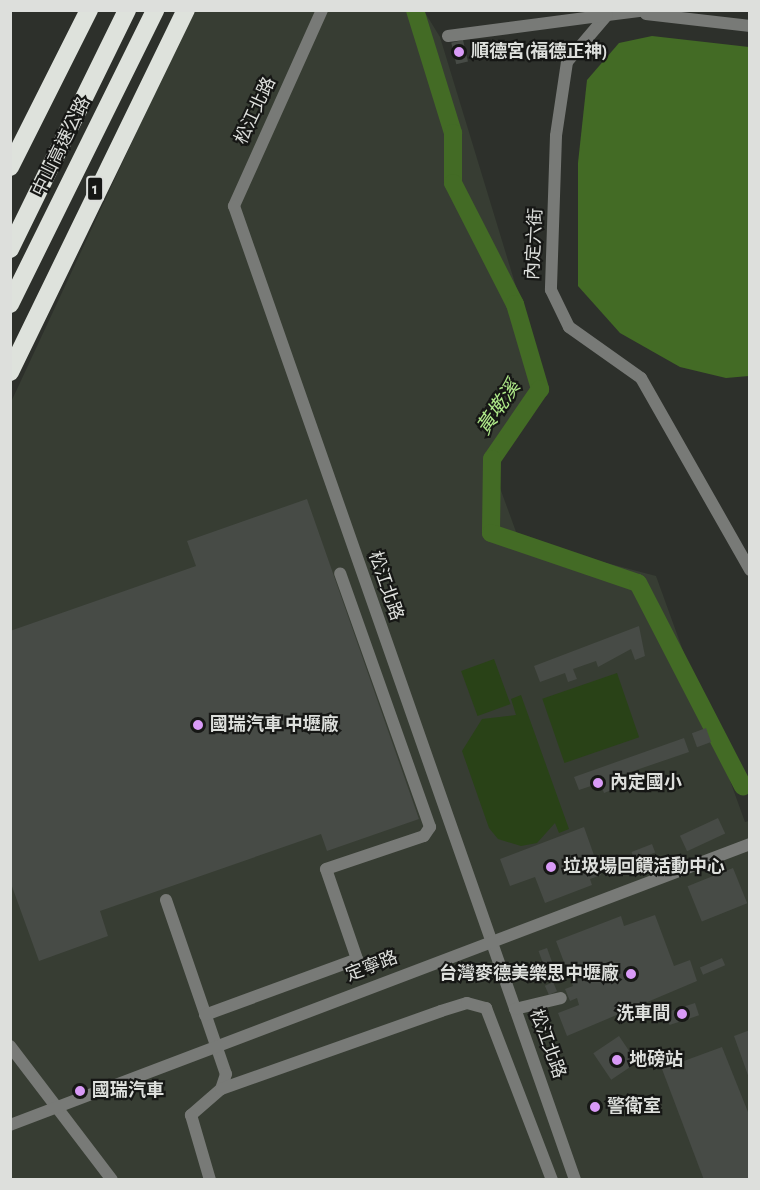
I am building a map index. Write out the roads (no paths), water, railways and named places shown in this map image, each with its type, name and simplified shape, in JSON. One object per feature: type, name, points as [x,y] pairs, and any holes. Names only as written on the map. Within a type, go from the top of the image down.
[{"type":"highway","points":[[10,167],[90,10]]},
{"type":"highway","name":"中山高速公路","points":[[10,249],[127,10]]},
{"type":"highway","name":"中山高速公路","points":[[10,304],[154,10]]},
{"type":"highway","name":"1","points":[[10,372],[186,10]]},
{"type":"street","points":[[10,355],[179,10]]},
{"type":"street","name":"松江北路","points":[[322,10],[234,206],[575,1179]]},
{"type":"street","points":[[448,36],[607,13],[647,12],[750,26]]},
{"type":"street","name":"內定六街","points":[[607,13],[567,62],[561,86],[551,290],[569,327],[640,378],[750,570]]},
{"type":"street","points":[[205,1015],[357,959],[326,869],[424,836],[430,826],[340,573]]},
{"type":"street","name":"定寧路","points":[[10,1125],[491,940],[749,848]]},
{"type":"street","points":[[166,900],[226,1074],[221,1089]]},
{"type":"street","points":[[515,1009],[561,998]]},
{"type":"street","points":[[210,1179],[191,1115],[221,1089],[441,1011],[467,1004],[486,1008],[552,1179]]},
{"type":"street","points":[[10,1046],[56,1109],[112,1179]]},
{"type":"waterway","name":"黃墘溪","points":[[415,10],[453,133],[453,183],[515,304],[540,389],[492,459],[491,533],[638,583],[743,786]]},
{"type":"waterway","name":"黃墘溪","points":[[743,786],[750,793]]},
{"type":"place","name":"順德宮(福德正神)","points":[[459,52]]},
{"type":"place","name":"國瑞汽車 中壢廠","points":[[198,725]]},
{"type":"place","name":"內定國小","points":[[598,783]]},
{"type":"place","name":"垃圾場回饋活動中心","points":[[551,867]]},
{"type":"place","name":"台灣麥德美樂思中壢廠","points":[[631,974]]},
{"type":"place","name":"洗車間","points":[[682,1014]]},
{"type":"place","name":"地磅站","points":[[617,1060]]},
{"type":"place","name":"國瑞汽車","points":[[80,1091]]},
{"type":"place","name":"警衛室","points":[[595,1107]]}]
